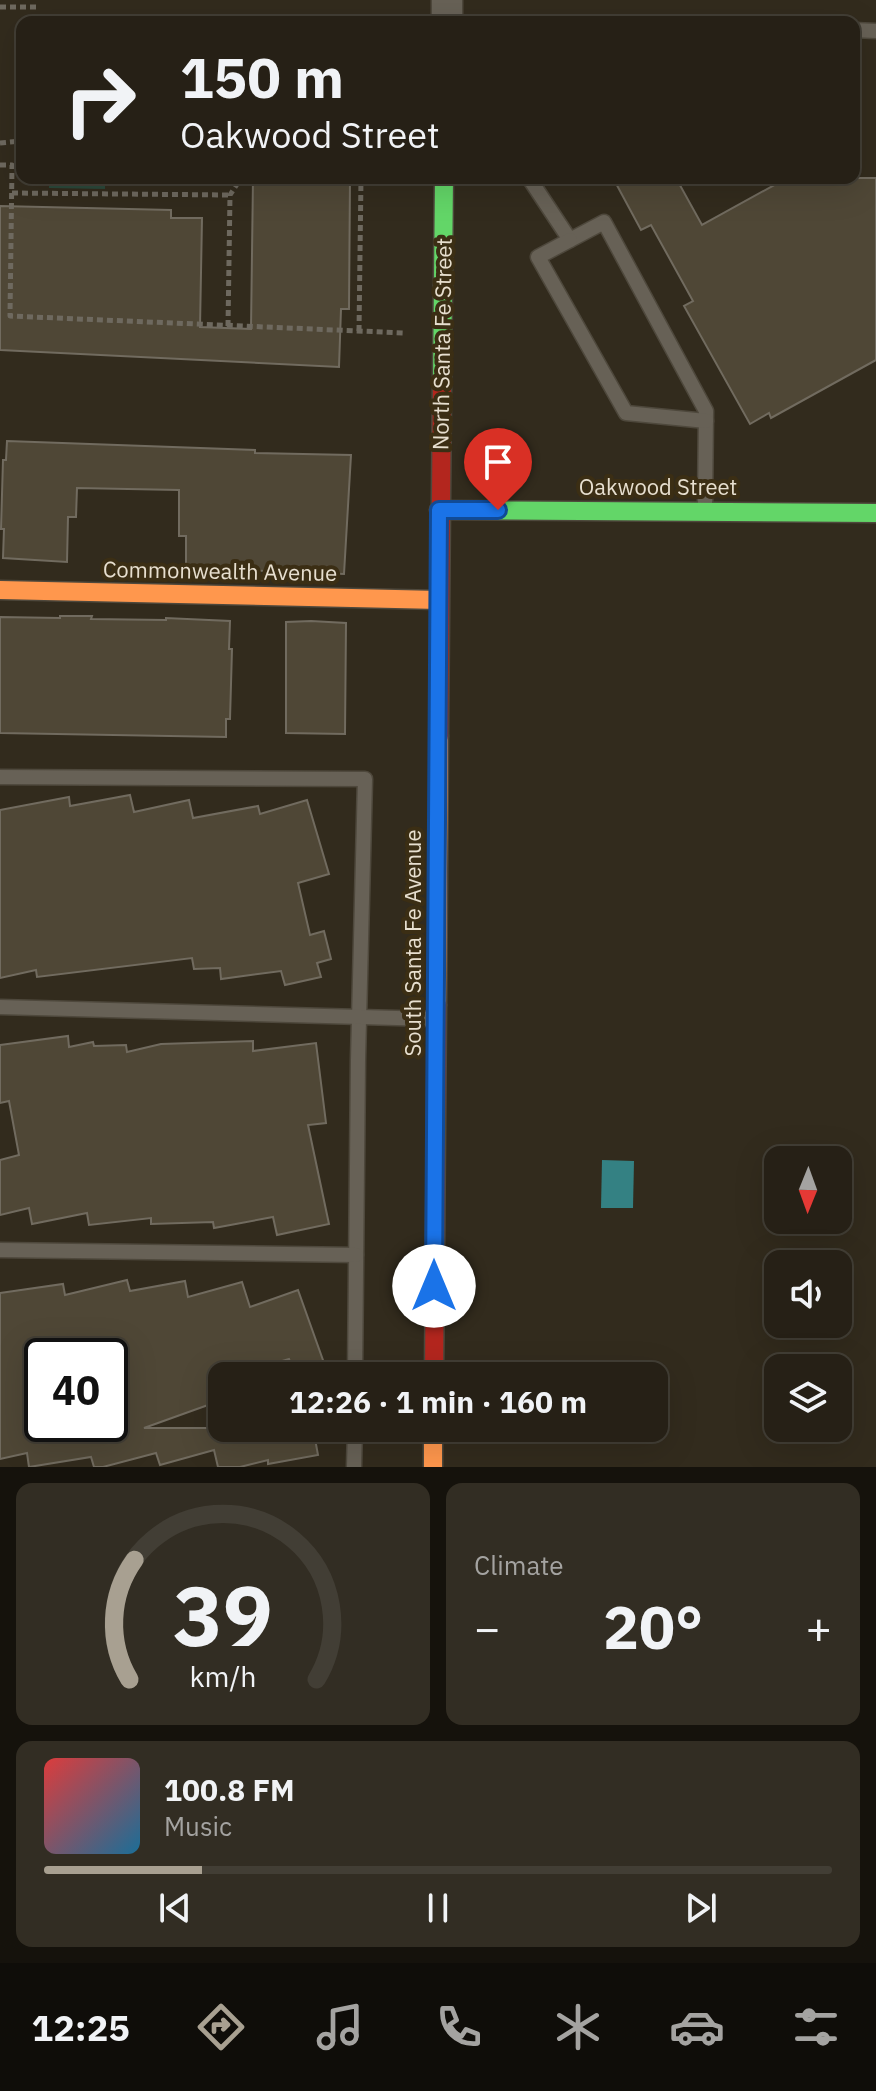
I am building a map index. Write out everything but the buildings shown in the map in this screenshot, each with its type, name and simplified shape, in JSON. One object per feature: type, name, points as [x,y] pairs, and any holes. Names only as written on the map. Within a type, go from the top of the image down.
[{"type":"street","name":"North Santa Fe Street","points":[[439,510],[444,184]]},
{"type":"street","name":"Oakwood Street","points":[[439,510],[876,513]]},
{"type":"street","name":"South Santa Fe Avenue","points":[[434,1362],[439,510]]},
{"type":"street","name":"Commonwealth Avenue","points":[[0,590],[439,600]]},
{"type":"street","points":[[433,1442],[433,1467]]},
{"type":"lane","points":[[533,184],[570,240]]},
{"type":"lane","points":[[705,512],[706,421],[706,411],[604,222],[538,257],[626,413],[706,421]]},
{"type":"lane","points":[[0,777],[365,779],[355,1362]]},
{"type":"lane","points":[[0,1007],[436,1019]]},
{"type":"lane","points":[[0,1250],[356,1255]]},
{"type":"lane","points":[[354,1467],[355,1442]]},
{"type":"path","points":[[0,7],[38,7]]},
{"type":"path","points":[[0,165],[12,165],[10,316],[442,334]]},
{"type":"path","points":[[228,326],[230,195],[237,184]]},
{"type":"path","points":[[359,331],[361,184]]},
{"type":"path","points":[[12,193],[230,195]]},
{"type":"green space","points":[[49,184],[105,184],[105,189],[49,188]]},
{"type":"water","points":[[602,1160],[634,1161],[633,1208],[601,1208]]},
{"type":"traffic: fast","points":[[442,383],[444,184]]},
{"type":"traffic: fast","points":[[439,510],[876,513]]},
{"type":"traffic: slow","points":[[0,590],[439,600]]},
{"type":"traffic: slow","points":[[437,1005],[439,736]]},
{"type":"traffic: slow","points":[[433,1442],[433,1467]]},
{"type":"traffic: jam","points":[[439,736],[442,383]]},
{"type":"traffic: jam","points":[[434,1362],[437,1005]]},
{"type":"route","points":[[434,1286],[439,510],[498,510]]}]
